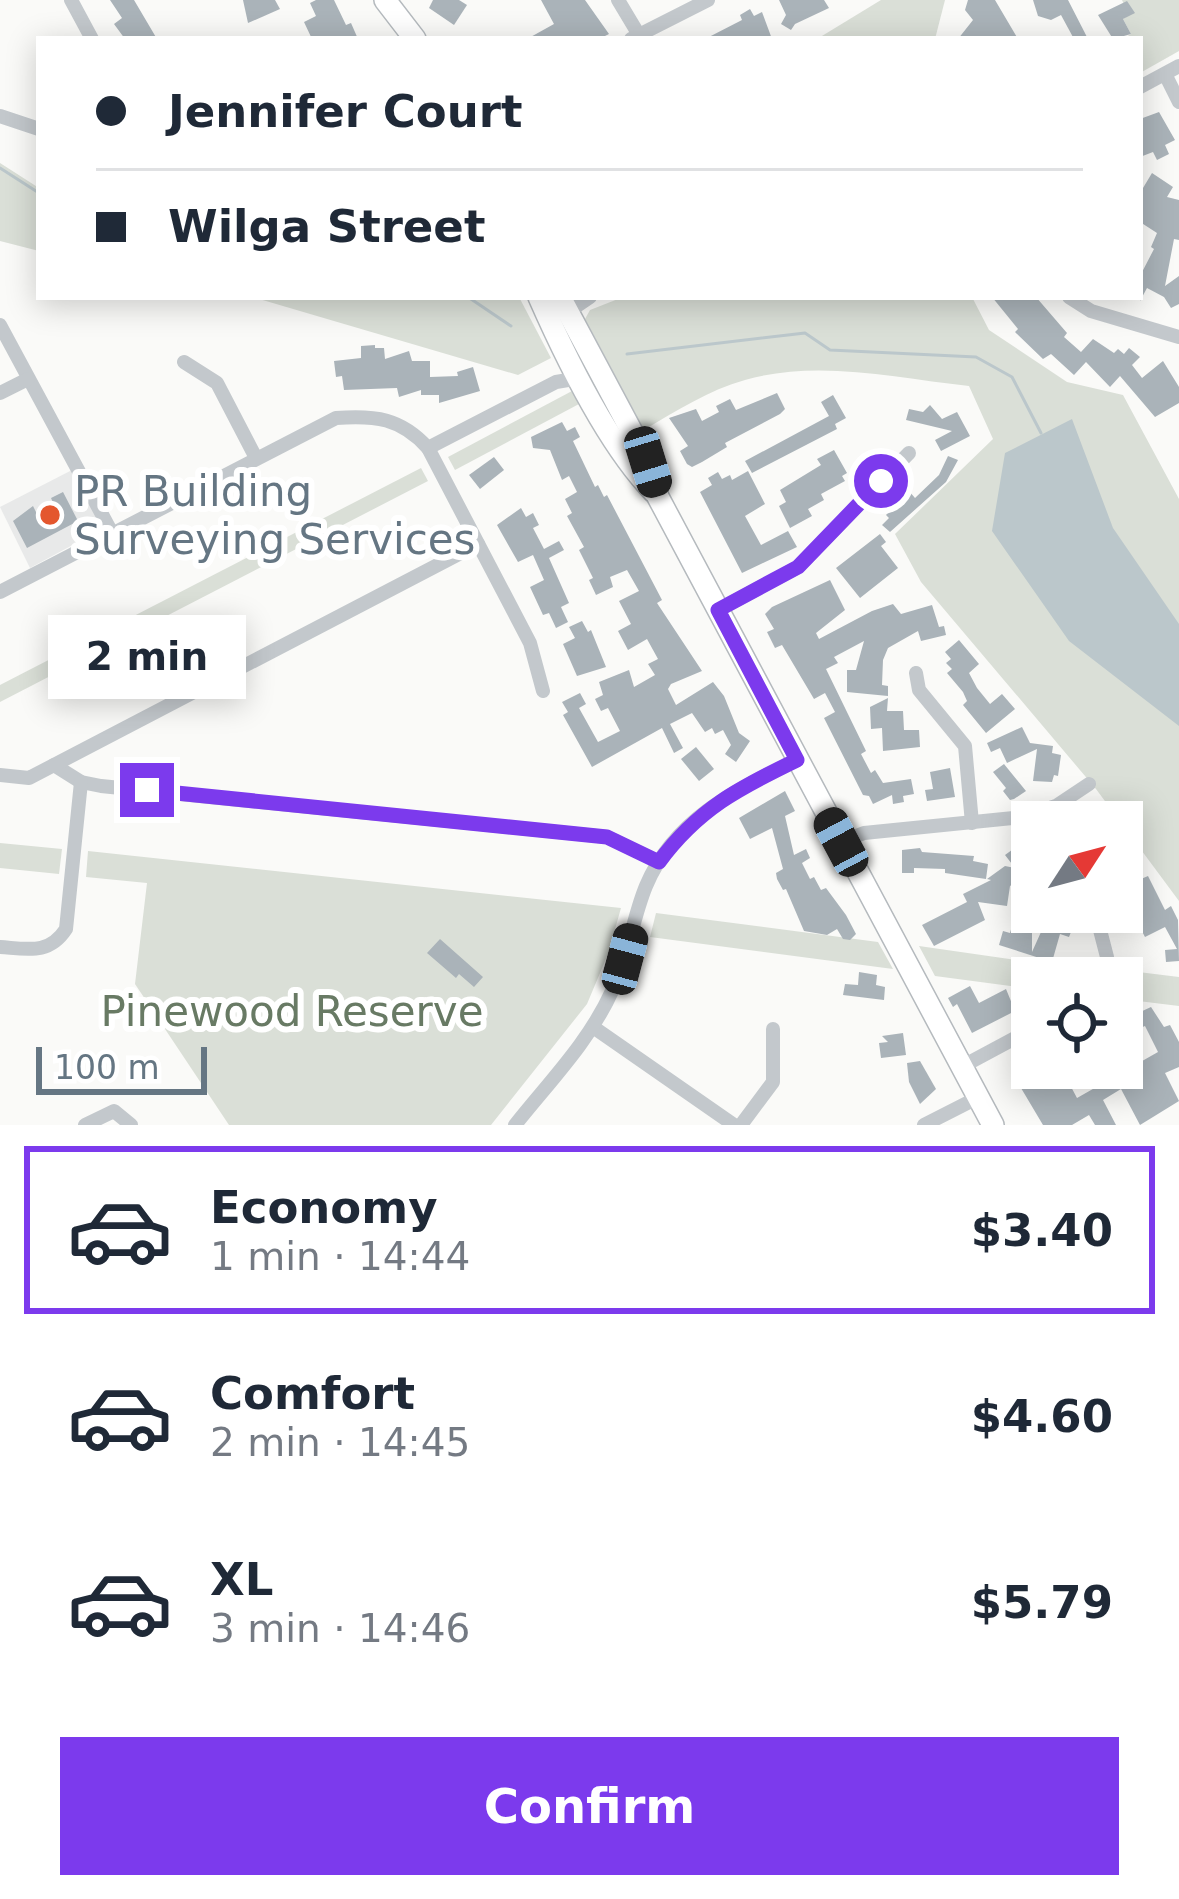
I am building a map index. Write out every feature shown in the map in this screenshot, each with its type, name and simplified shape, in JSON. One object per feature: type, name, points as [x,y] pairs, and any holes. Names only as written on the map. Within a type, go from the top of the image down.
[{"type":"main road","points":[[385,0],[415,36]]},
{"type":"main road","points":[[403,0],[416,36]]},
{"type":"main road","points":[[556,305],[576,370],[637,475],[658,497]]},
{"type":"main road","points":[[556,305],[648,462],[658,497],[993,1125]]},
{"type":"street","points":[[71,0],[90,36]]},
{"type":"street","points":[[618,0],[645,35],[708,0]]},
{"type":"street","points":[[1143,85],[1172,70],[1179,102]]},
{"type":"street","points":[[0,116],[36,128]]},
{"type":"street","points":[[1074,300],[1091,311],[1179,337]]},
{"type":"street","points":[[0,325],[112,532]]},
{"type":"street","points":[[184,362],[218,383],[256,458]]},
{"type":"street","points":[[428,448],[576,370]]},
{"type":"street","points":[[0,393],[28,379]]},
{"type":"street","points":[[0,592],[336,418],[370,415],[399,423],[428,448],[530,643],[544,691]]},
{"type":"street","points":[[718,610],[798,567],[909,452]]},
{"type":"street","points":[[0,775],[29,778],[478,544]]},
{"type":"street","points":[[916,674],[920,690],[964,746],[972,823]]},
{"type":"street","points":[[0,947],[40,951],[57,943],[66,929],[82,782],[70,756]]},
{"type":"street","points":[[515,1125],[593,1027],[612,992],[646,886],[684,828],[719,800],[797,760]]},
{"type":"street","points":[[54,765],[82,782],[607,837],[659,862]]},
{"type":"street","points":[[841,842],[864,832],[1023,817],[1056,806],[1090,784]]},
{"type":"street","points":[[593,1027],[737,1125],[773,1082],[773,1029]]},
{"type":"street","points":[[962,1066],[1011,1040]]},
{"type":"street","points":[[924,1125],[979,1097]]},
{"type":"street","points":[[85,1125],[114,1111],[131,1125]]},
{"type":"shaded area","points":[[1072,419],[1113,528],[1179,624],[1179,726],[1069,641],[992,531],[1005,453]]},
{"type":"shaded area","points":[[72,470],[104,528],[30,568],[0,507]]},
{"type":"green space","points":[[881,0],[945,0],[936,36],[822,36]]},
{"type":"green space","points":[[1122,0],[1179,0],[1179,51],[1143,71],[1143,36],[1128,36],[1131,34],[1123,19],[1129,15]]},
{"type":"green space","points":[[0,163],[36,186],[36,250],[0,241]]},
{"type":"green space","points":[[262,300],[521,300],[551,358],[518,375]]},
{"type":"green space","points":[[615,300],[974,300],[989,330],[1067,382],[1123,395],[1179,499],[1179,901],[1143,852],[1143,801],[1105,801],[921,582],[895,534],[993,439],[969,386],[857,372],[772,374],[719,389],[644,430],[585,319],[590,310]]},
{"type":"green space","points":[[572,391],[579,404],[455,470],[448,457]]},
{"type":"green space","points":[[421,468],[428,481],[0,702],[0,685]]},
{"type":"green space","points":[[0,843],[62,849],[59,874],[0,868]]},
{"type":"green space","name":"Pinewood Reserve","points":[[88,851],[621,908],[587,1004],[491,1125],[229,1125],[135,984],[147,883],[86,877]]},
{"type":"green space","points":[[656,913],[878,942],[893,969],[650,937]]},
{"type":"green space","points":[[919,946],[1011,959],[1011,986],[935,976]]},
{"type":"green space","points":[[1143,973],[1179,977],[1179,1006],[1143,1002]]},
{"type":"building","points":[[110,0],[134,0],[155,36],[123,36],[114,24],[122,18]]},
{"type":"building","points":[[243,0],[275,0],[280,9],[248,23]]},
{"type":"building","points":[[334,0],[357,36],[311,36],[304,22],[316,16],[310,3]]},
{"type":"building","points":[[433,0],[459,0],[467,5],[454,25],[429,8]]},
{"type":"building","points":[[541,0],[585,0],[609,34],[532,36],[554,24]]},
{"type":"building","points":[[779,0],[824,0],[829,8],[791,30],[781,24],[786,15]]},
{"type":"building","points":[[968,0],[995,0],[1016,36],[960,36],[973,20],[965,10]]},
{"type":"building","points":[[1033,0],[1068,0],[1086,36],[1072,36],[1061,15],[1051,20],[1038,16]]},
{"type":"building","points":[[1127,1],[1135,13],[1123,19],[1131,34],[1111,36],[1098,15]]},
{"type":"building","points":[[750,9],[754,16],[762,12],[771,36],[711,36],[742,20],[740,15]]},
{"type":"building","points":[[1159,112],[1175,140],[1165,145],[1169,154],[1157,160],[1153,152],[1143,156],[1143,118]]},
{"type":"building","points":[[1152,173],[1173,187],[1167,197],[1179,200],[1179,240],[1174,239],[1165,286],[1179,276],[1179,304],[1171,308],[1164,297],[1147,288],[1143,295],[1143,270],[1157,233],[1143,224],[1143,188]]},
{"type":"building","points":[[994,300],[1039,300],[1067,333],[1064,337],[1081,352],[1093,339],[1114,353],[1118,349],[1124,354],[1129,348],[1140,357],[1132,365],[1142,378],[1163,361],[1179,387],[1179,403],[1155,417],[1120,376],[1110,387],[1086,362],[1074,375],[1051,354],[1043,359],[1015,332],[1018,329]]},
{"type":"building","points":[[361,346],[384,348],[385,359],[409,351],[412,361],[430,361],[430,377],[458,376],[457,372],[473,367],[480,391],[439,403],[439,395],[421,395],[421,390],[399,397],[397,388],[344,390],[334,361],[361,358]]},
{"type":"building","points":[[777,393],[785,409],[780,414],[725,443],[727,447],[702,462],[692,467],[687,464],[680,451],[688,446],[669,418],[696,409],[702,421],[730,399],[736,410]]},
{"type":"building","points":[[833,395],[846,418],[835,424],[837,429],[752,473],[745,461],[829,416],[821,402]]},
{"type":"building","points":[[930,405],[942,419],[957,412],[970,436],[941,451],[935,440],[952,431],[906,420],[909,409],[923,412]]},
{"type":"building","points":[[562,422],[567,431],[575,427],[580,437],[573,441],[595,487],[607,495],[662,600],[657,603],[702,671],[671,684],[668,689],[676,705],[713,682],[739,733],[750,741],[736,762],[725,754],[731,745],[723,730],[705,732],[692,713],[670,724],[683,748],[674,753],[662,728],[592,767],[563,715],[568,712],[562,702],[580,693],[586,704],[579,708],[598,742],[620,731],[608,708],[601,711],[595,699],[603,695],[599,682],[629,670],[634,687],[655,675],[648,664],[658,659],[647,639],[628,650],[618,631],[631,624],[619,601],[639,591],[627,570],[610,577],[613,587],[596,595],[579,550],[584,547],[567,516],[572,513],[565,499],[577,492],[569,476],[562,480],[550,450],[533,448],[531,437]]},
{"type":"building","points":[[834,450],[847,473],[842,476],[845,481],[821,494],[824,500],[808,509],[812,516],[790,528],[779,506],[786,502],[780,490],[821,465],[817,459]]},
{"type":"building","points":[[948,456],[958,460],[946,482],[890,532],[882,525],[889,518],[886,515],[909,491],[915,498],[939,475]]},
{"type":"building","points":[[494,457],[504,470],[480,489],[469,475]]},
{"type":"building","points":[[748,471],[765,504],[745,516],[761,545],[788,531],[797,547],[742,573],[700,492],[712,485],[708,478],[718,472],[722,479],[730,475],[732,480]]},
{"type":"building","points":[[63,492],[78,521],[27,548],[13,521],[33,506],[37,514],[54,505],[51,498]]},
{"type":"building","points":[[521,508],[526,517],[533,513],[539,525],[533,528],[544,549],[559,541],[564,550],[549,558],[569,603],[561,607],[568,622],[556,628],[549,613],[543,615],[530,587],[544,580],[533,555],[518,562],[497,525]]},
{"type":"building","points":[[880,534],[886,542],[881,546],[898,568],[860,598],[836,568]]},
{"type":"building","points":[[830,580],[845,610],[816,633],[819,639],[893,604],[901,614],[932,605],[939,627],[944,626],[946,635],[921,641],[918,631],[888,648],[882,685],[888,686],[888,696],[847,692],[847,670],[856,670],[864,641],[834,657],[838,663],[826,669],[866,751],[861,754],[871,773],[875,770],[883,783],[911,779],[914,794],[903,796],[904,802],[893,804],[892,795],[873,804],[863,795],[824,718],[835,712],[825,693],[814,699],[782,645],[775,648],[767,632],[774,629],[765,614],[772,607]]},
{"type":"building","points":[[582,621],[591,630],[606,667],[577,676],[563,644],[575,638],[569,627]]},
{"type":"building","points":[[959,640],[979,664],[969,673],[977,688],[990,704],[1002,694],[1015,709],[986,733],[963,705],[967,701],[963,692],[947,673],[952,669],[945,652]]},
{"type":"building","points":[[888,698],[887,711],[903,711],[904,730],[919,730],[920,747],[883,751],[882,728],[871,729],[870,707]]},
{"type":"building","points":[[1022,727],[1030,743],[1053,746],[1052,753],[1061,755],[1058,776],[1052,782],[1033,781],[1037,749],[1007,763],[1000,748],[991,752],[987,743]]},
{"type":"building","points":[[696,747],[714,769],[699,781],[681,759]]},
{"type":"building","points":[[1004,764],[1026,791],[1010,800],[993,772]]},
{"type":"building","points":[[950,768],[955,797],[927,801],[925,790],[933,789],[930,772]]},
{"type":"building","points":[[785,791],[795,811],[785,816],[794,855],[806,849],[810,858],[802,863],[810,879],[814,877],[821,890],[826,888],[846,915],[856,934],[850,940],[843,939],[837,929],[827,935],[804,931],[777,879],[776,873],[783,869],[772,828],[750,839],[739,818]]},
{"type":"building","points":[[920,848],[922,852],[974,856],[973,861],[988,864],[986,879],[945,873],[945,869],[914,868],[914,873],[902,873],[902,850]]},
{"type":"building","points":[[1005,866],[1011,867],[1007,906],[978,902],[985,920],[934,946],[922,925],[967,902],[963,894],[991,880],[987,879]]},
{"type":"building","points":[[1148,876],[1165,910],[1171,906],[1178,920],[1179,961],[1166,962],[1165,950],[1177,949],[1165,927],[1145,937],[1143,933],[1143,878]]},
{"type":"building","points":[[1003,931],[1032,933],[1032,952],[1041,933],[1071,933],[1069,937],[1060,934],[1053,957],[1036,957],[999,945]]},
{"type":"building","points":[[440,939],[483,977],[474,987],[427,953]]},
{"type":"building","points":[[859,972],[877,975],[876,985],[885,987],[884,1000],[843,995],[845,984],[858,985]]},
{"type":"building","points":[[970,986],[979,1003],[1006,989],[1011,1013],[972,1033],[957,1004],[953,1007],[948,998]]},
{"type":"building","points":[[1151,1007],[1179,1042],[1179,1067],[1165,1073],[1179,1101],[1140,1125],[1121,1089],[1143,1089],[1143,1061],[1158,1052],[1143,1027],[1143,1011]]},
{"type":"building","points":[[903,1033],[906,1055],[881,1058],[879,1043],[888,1042],[882,1036]]},
{"type":"building","points":[[920,1061],[936,1089],[920,1104],[909,1082],[907,1063]]},
{"type":"building","points":[[1022,1089],[1072,1089],[1077,1098],[1093,1089],[1121,1089],[1103,1100],[1116,1125],[1095,1125],[1089,1115],[1072,1125],[1043,1125]]},
{"type":"waterway","points":[[0,168],[36,191]]},
{"type":"waterway","points":[[472,300],[511,326]]},
{"type":"waterway","points":[[627,354],[805,333],[830,350],[976,357],[1012,377],[1041,433]]},
{"type":"place","name":"PR Building Surveying Services","points":[[50,515]]},
{"type":"route","points":[[147,790],[607,837],[659,862],[684,828],[719,800],[797,760],[718,610],[798,567],[881,481]]}]
